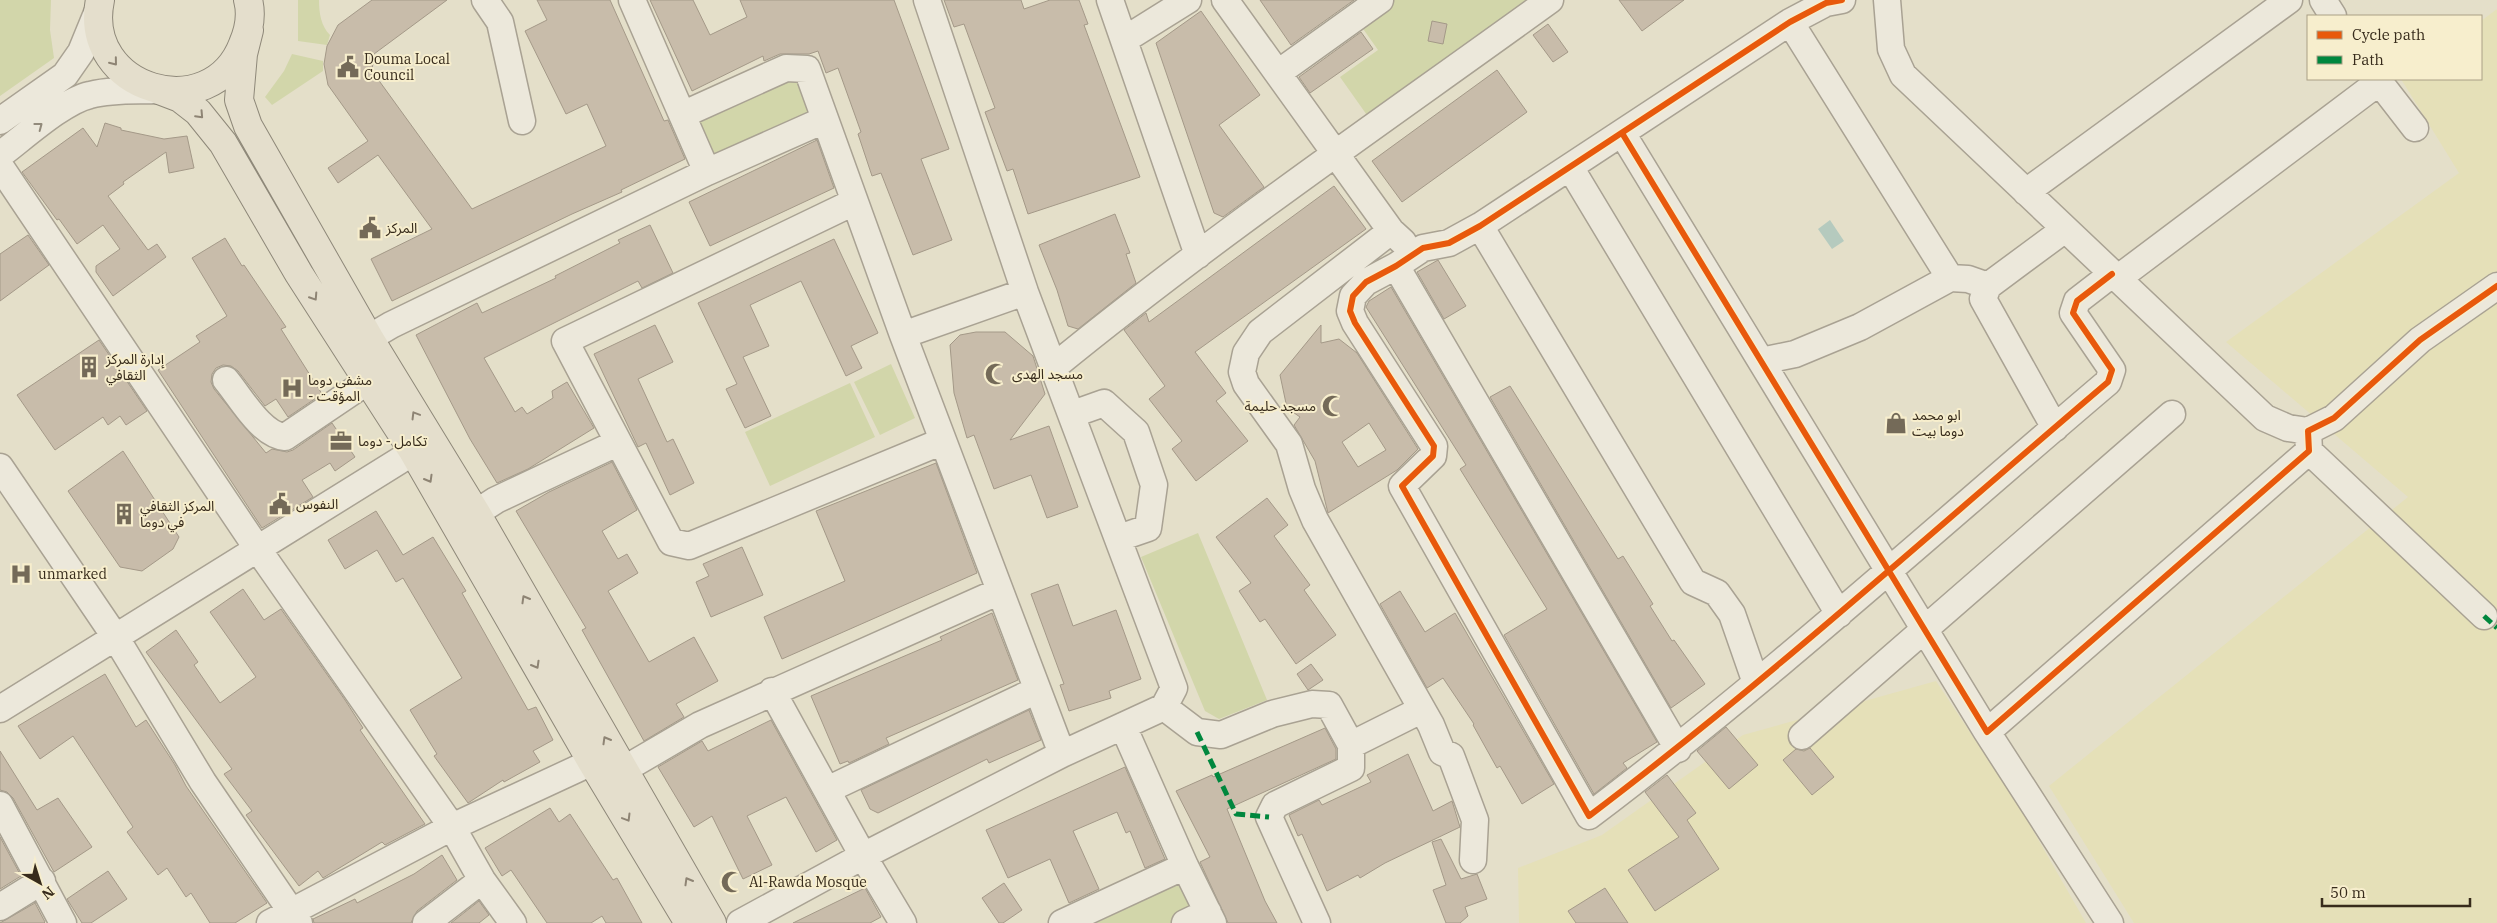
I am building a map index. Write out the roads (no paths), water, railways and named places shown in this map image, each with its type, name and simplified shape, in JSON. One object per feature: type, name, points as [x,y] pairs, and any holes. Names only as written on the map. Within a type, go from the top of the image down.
[{"type":"main road","points":[[248,0],[249,30],[243,54],[239,100],[248,126],[369,338],[422,446],[592,762],[622,781],[712,923]]},
{"type":"main road","points":[[98,6],[99,34],[108,54],[121,71],[139,84],[180,98],[198,112],[223,143],[299,274],[368,381],[476,513],[622,781],[689,923]]},
{"type":"main road","points":[[160,90],[183,91],[206,84],[226,71],[240,52],[249,30]]},
{"type":"main road","points":[[299,274],[322,254]]},
{"type":"street","points":[[249,30],[259,0]]},
{"type":"street","points":[[485,0],[500,22],[522,121]]},
{"type":"street","points":[[632,0],[707,172]]},
{"type":"street","points":[[740,923],[863,856],[1062,754],[1164,707],[1174,688],[1055,366],[1025,292],[927,0]]},
{"type":"street","points":[[1110,0],[1198,255]]},
{"type":"street","points":[[1124,40],[1188,0]]},
{"type":"street","points":[[1225,0],[1391,231],[1404,243],[1423,248]]},
{"type":"street","points":[[1278,73],[1380,0]]},
{"type":"street","points":[[1055,366],[1198,255],[1550,0]]},
{"type":"street","points":[[1842,0],[1826,3],[1790,22],[1480,226],[1449,243],[1423,248],[1396,266],[1366,282],[1353,296],[1350,311],[1355,324],[1434,446],[1433,456],[1402,486],[1589,816],[1678,749],[1840,614],[1888,570],[2108,382],[2112,370],[2073,313],[2077,301],[2115,276],[2378,80],[2415,128]]},
{"type":"street","points":[[1887,0],[1891,49],[1903,76],[2265,418],[2288,428],[2308,441],[2484,616]]},
{"type":"street","points":[[2026,192],[2289,0]]},
{"type":"street","points":[[2323,0],[2332,15]]},
{"type":"street","points":[[0,121],[65,75],[81,52],[98,6]]},
{"type":"street","points":[[1790,22],[1950,278]]},
{"type":"street","points":[[682,115],[786,68],[807,69],[903,335],[1062,754]]},
{"type":"street","points":[[0,155],[70,103],[88,95],[116,91],[160,90]]},
{"type":"street","points":[[369,338],[390,325],[707,172],[824,120]]},
{"type":"street","points":[[1622,133],[1987,732],[2110,923]]},
{"type":"street","points":[[0,166],[257,548],[452,827],[482,880],[513,923]]},
{"type":"street","points":[[1570,167],[1840,614]]},
{"type":"street","points":[[854,202],[565,341],[671,542],[689,546],[943,441]]},
{"type":"street","points":[[1480,226],[1693,582],[1717,593],[1732,614],[1756,683]]},
{"type":"street","points":[[2055,428],[1983,299],[1988,286],[2065,229]]},
{"type":"street","points":[[1391,231],[1260,332],[1246,353],[1242,372],[1246,384],[1289,444],[1302,489],[1315,520],[1431,725],[1442,752],[1451,756],[1475,820],[1473,860]]},
{"type":"street","points":[[1396,266],[1678,749]]},
{"type":"street","points":[[1761,361],[1795,354],[1860,327],[1950,278],[1968,279],[1988,286]]},
{"type":"street","points":[[1987,732],[2420,340],[2497,286]]},
{"type":"street","points":[[903,335],[1025,292]]},
{"type":"street","points":[[226,380],[266,430],[276,436],[285,437],[368,381]]},
{"type":"street","points":[[1072,414],[1104,403],[1136,432],[1154,485],[1148,528],[1119,538]]},
{"type":"street","points":[[1802,736],[2172,414]]},
{"type":"street","points":[[476,513],[496,500],[618,443]]},
{"type":"street","points":[[0,709],[422,446]]},
{"type":"street","points":[[0,467],[116,638],[287,919],[452,827],[592,762]]},
{"type":"street","points":[[622,781],[700,725],[772,691],[1000,591]]},
{"type":"street","points":[[827,790],[1037,690]]},
{"type":"street","points":[[772,691],[863,856],[903,923]]},
{"type":"street","points":[[1164,707],[1197,732],[1222,735],[1272,714],[1312,704],[1329,705],[1351,745],[1352,768],[1275,805],[1269,817],[1317,923]]},
{"type":"street","points":[[1351,745],[1421,710]]},
{"type":"street","points":[[1123,726],[1185,866],[1202,919]]},
{"type":"street","points":[[0,805],[63,923]]},
{"type":"street","points":[[1062,923],[1185,866]]},
{"type":"street","points":[[426,923],[482,880]]},
{"type":"street","points":[[0,907],[42,881]]},
{"type":"place","name":"Douma Local Council","points":[[348,67]]},
{"type":"place","name":"المركز","points":[[370,228]]},
{"type":"place","name":"إدارة المركز الثقافي","points":[[89,367]]},
{"type":"place","name":"مسجد الهدى","points":[[996,374]]},
{"type":"place","name":"مشفى دوما - المؤقت","points":[[292,388]]},
{"type":"place","name":"مسجد حليمة","points":[[1333,406]]},
{"type":"place","name":"ابو محمد دوما بيت","points":[[1896,423]]},
{"type":"place","name":"تكامل - دوما","points":[[341,441]]},
{"type":"place","name":"النفوس","points":[[280,504]]},
{"type":"place","name":"المركز الثقافي في دوما","points":[[124,514]]},
{"type":"place","name":"unmarked","points":[[21,574]]},
{"type":"place","name":"Al-Rawda Mosque","points":[[732,882]]}]
